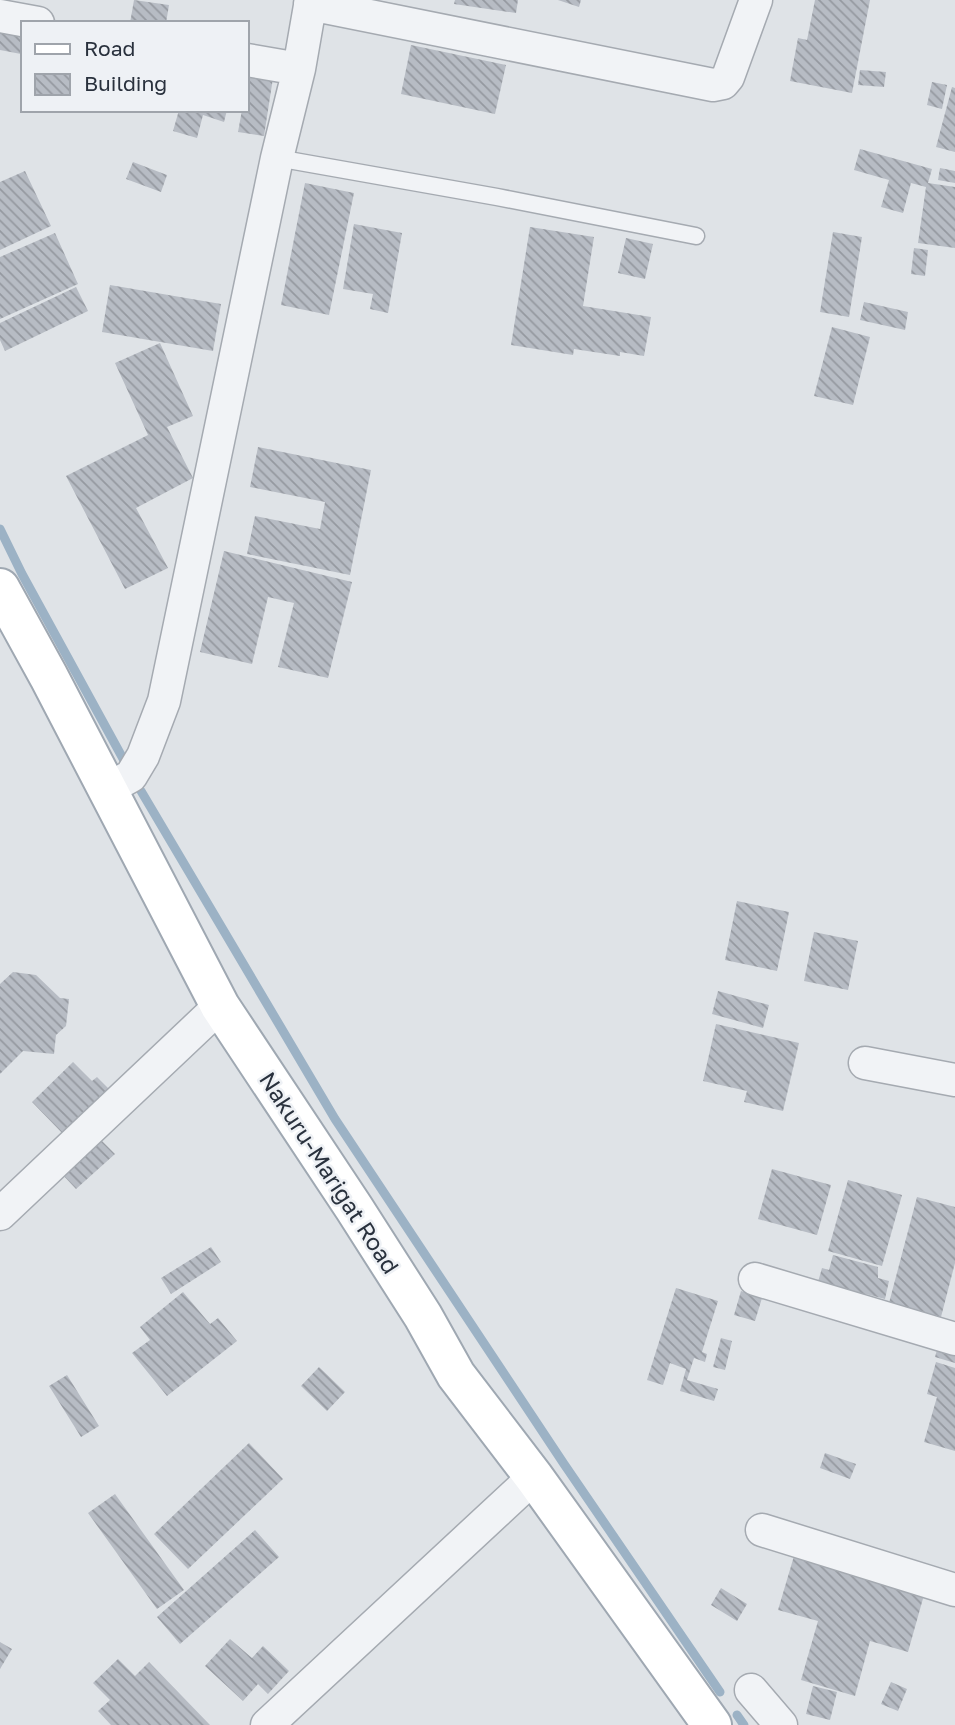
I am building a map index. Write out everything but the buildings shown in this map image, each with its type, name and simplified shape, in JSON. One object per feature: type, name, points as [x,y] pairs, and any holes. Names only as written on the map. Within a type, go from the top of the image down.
[{"type":"main road","name":"Nakuru-Marigat Road","points":[[0,588],[220,1006],[361,1219],[456,1375],[534,1478],[712,1725]]},
{"type":"street","points":[[106,790],[131,776],[143,756],[164,701],[277,158],[299,69],[310,2],[713,85],[723,83],[729,77],[756,0]]},
{"type":"street","points":[[0,16],[27,21]]},
{"type":"street","points":[[248,60],[299,69]]},
{"type":"street","points":[[0,1214],[220,1006]]},
{"type":"street","points":[[864,1063],[955,1080]]},
{"type":"street","points":[[755,1279],[955,1339]]},
{"type":"street","points":[[267,1725],[534,1478]]},
{"type":"street","points":[[762,1530],[955,1590]]},
{"type":"street","points":[[751,1690],[780,1725]]},
{"type":"lane","points":[[277,158],[696,236]]},
{"type":"waterway","points":[[0,529],[127,766]]},
{"type":"waterway","points":[[141,791],[335,1119],[564,1464],[720,1692]]},
{"type":"waterway","points":[[737,1715],[744,1725]]}]
